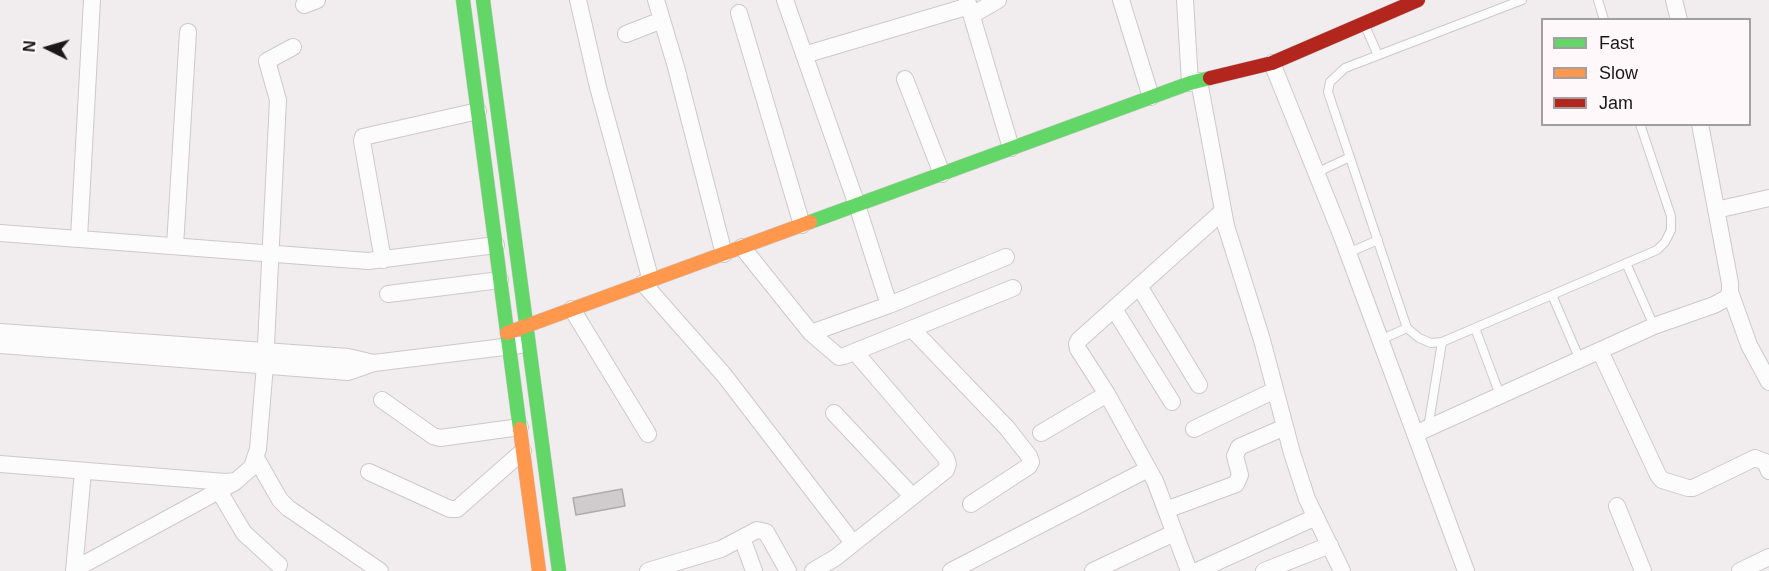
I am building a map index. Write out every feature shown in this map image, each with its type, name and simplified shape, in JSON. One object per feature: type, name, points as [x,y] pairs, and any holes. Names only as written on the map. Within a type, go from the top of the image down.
[{"type":"street","points":[[79,238],[92,0]]},
{"type":"street","points":[[463,0],[539,571],[559,569],[483,0]]},
{"type":"street","points":[[578,0],[647,282],[724,375],[853,543]]},
{"type":"street","points":[[656,0],[676,67],[724,254]]},
{"type":"street","points":[[785,0],[890,305]]},
{"type":"street","points":[[804,55],[998,0]]},
{"type":"street","points":[[1121,0],[1151,97]]},
{"type":"street","points":[[1185,0],[1195,82],[1232,246],[1262,340],[1301,482],[1342,571]]},
{"type":"street","points":[[508,340],[528,326],[572,309],[1151,97],[1195,82],[1272,63],[1418,0]]},
{"type":"street","points":[[1674,0],[1678,18]]},
{"type":"street","points":[[970,7],[1011,148]]},
{"type":"street","points":[[739,13],[802,225]]},
{"type":"street","points":[[626,34],[662,20]]},
{"type":"street","points":[[175,246],[188,32]]},
{"type":"street","points":[[75,570],[236,482],[246,474],[256,458],[265,358],[278,100],[267,61],[293,47]]},
{"type":"street","points":[[1272,63],[1380,339],[1421,431],[1466,571]]},
{"type":"street","points":[[905,80],[942,174]]},
{"type":"street","points":[[384,260],[363,138],[478,111]]},
{"type":"street","points":[[1700,126],[1730,292],[1749,345],[1769,382]]},
{"type":"street","points":[[1716,210],[1769,198]]},
{"type":"street","points":[[1189,571],[1148,469],[1077,344],[1223,211]]},
{"type":"street","points":[[0,233],[368,261],[496,245]]},
{"type":"street","points":[[742,247],[811,333],[839,357],[1013,288]]},
{"type":"street","points":[[811,333],[890,305],[1006,257]]},
{"type":"street","points":[[388,294],[500,280]]},
{"type":"street","points":[[1139,286],[1199,385]]},
{"type":"street","points":[[1421,431],[1654,326],[1714,305],[1727,298],[1730,292]]},
{"type":"street","points":[[572,309],[648,434]]},
{"type":"street","points":[[1114,309],[1172,402]]},
{"type":"street","points":[[912,329],[1007,428],[1029,456],[1029,466],[971,504]]},
{"type":"street","points":[[0,332],[265,358],[348,372],[374,363],[508,340],[530,344]]},
{"type":"street","points":[[0,345],[265,358]]},
{"type":"street","points":[[1600,351],[1662,480],[1693,488],[1755,458],[1766,462],[1769,471]]},
{"type":"street","points":[[813,571],[838,564],[853,543],[946,470],[948,464],[946,458],[855,352]]},
{"type":"street","points":[[1194,429],[1275,390]]},
{"type":"street","points":[[1041,433],[1107,394]]},
{"type":"street","points":[[382,400],[433,436],[441,438],[520,428]]},
{"type":"street","points":[[834,413],[912,496]]},
{"type":"street","points":[[1166,510],[1236,484],[1240,475],[1235,456],[1239,447],[1285,427]]},
{"type":"street","points":[[369,472],[450,509],[457,509],[523,451]]},
{"type":"street","points":[[256,458],[280,500],[288,508],[380,571]]},
{"type":"street","points":[[0,464],[236,482]]},
{"type":"street","points":[[951,571],[1148,469]]},
{"type":"street","points":[[75,570],[83,471]]},
{"type":"street","points":[[219,491],[244,533],[279,565]]},
{"type":"street","points":[[1617,506],[1643,571]]},
{"type":"street","points":[[1197,571],[1316,517]]},
{"type":"street","points":[[648,571],[721,549],[757,530],[766,532],[788,571]]},
{"type":"street","points":[[1093,571],[1174,533]]},
{"type":"street","points":[[742,538],[754,571]]},
{"type":"street","points":[[1264,571],[1330,545]]},
{"type":"street","points":[[1740,571],[1769,557]]},
{"type":"lane","points":[[1522,0],[1345,68],[1330,82],[1328,92],[1407,328],[1419,338],[1431,343],[1442,342],[1657,250],[1665,242],[1671,230],[1671,216],[1641,126]]},
{"type":"lane","points":[[1598,0],[1603,18]]},
{"type":"lane","points":[[1364,23],[1378,55]]},
{"type":"lane","points":[[1316,173],[1350,157]]},
{"type":"lane","points":[[1348,253],[1378,240]]},
{"type":"lane","points":[[1626,263],[1654,326]]},
{"type":"lane","points":[[1552,295],[1580,360]]},
{"type":"lane","points":[[1380,339],[1407,328]]},
{"type":"lane","points":[[1475,328],[1500,395]]},
{"type":"lane","points":[[1421,431],[1442,342]]},
{"type":"building","points":[[622,489],[625,506],[576,515],[573,498]]},
{"type":"traffic: fast","points":[[463,0],[520,429]]},
{"type":"traffic: fast","points":[[483,0],[559,571]]},
{"type":"traffic: fast","points":[[810,222],[1190,83],[1210,78]]},
{"type":"traffic: slow","points":[[507,333],[810,222]]},
{"type":"traffic: slow","points":[[520,429],[539,571]]},
{"type":"traffic: jam","points":[[1210,78],[1272,63],[1418,0]]}]
